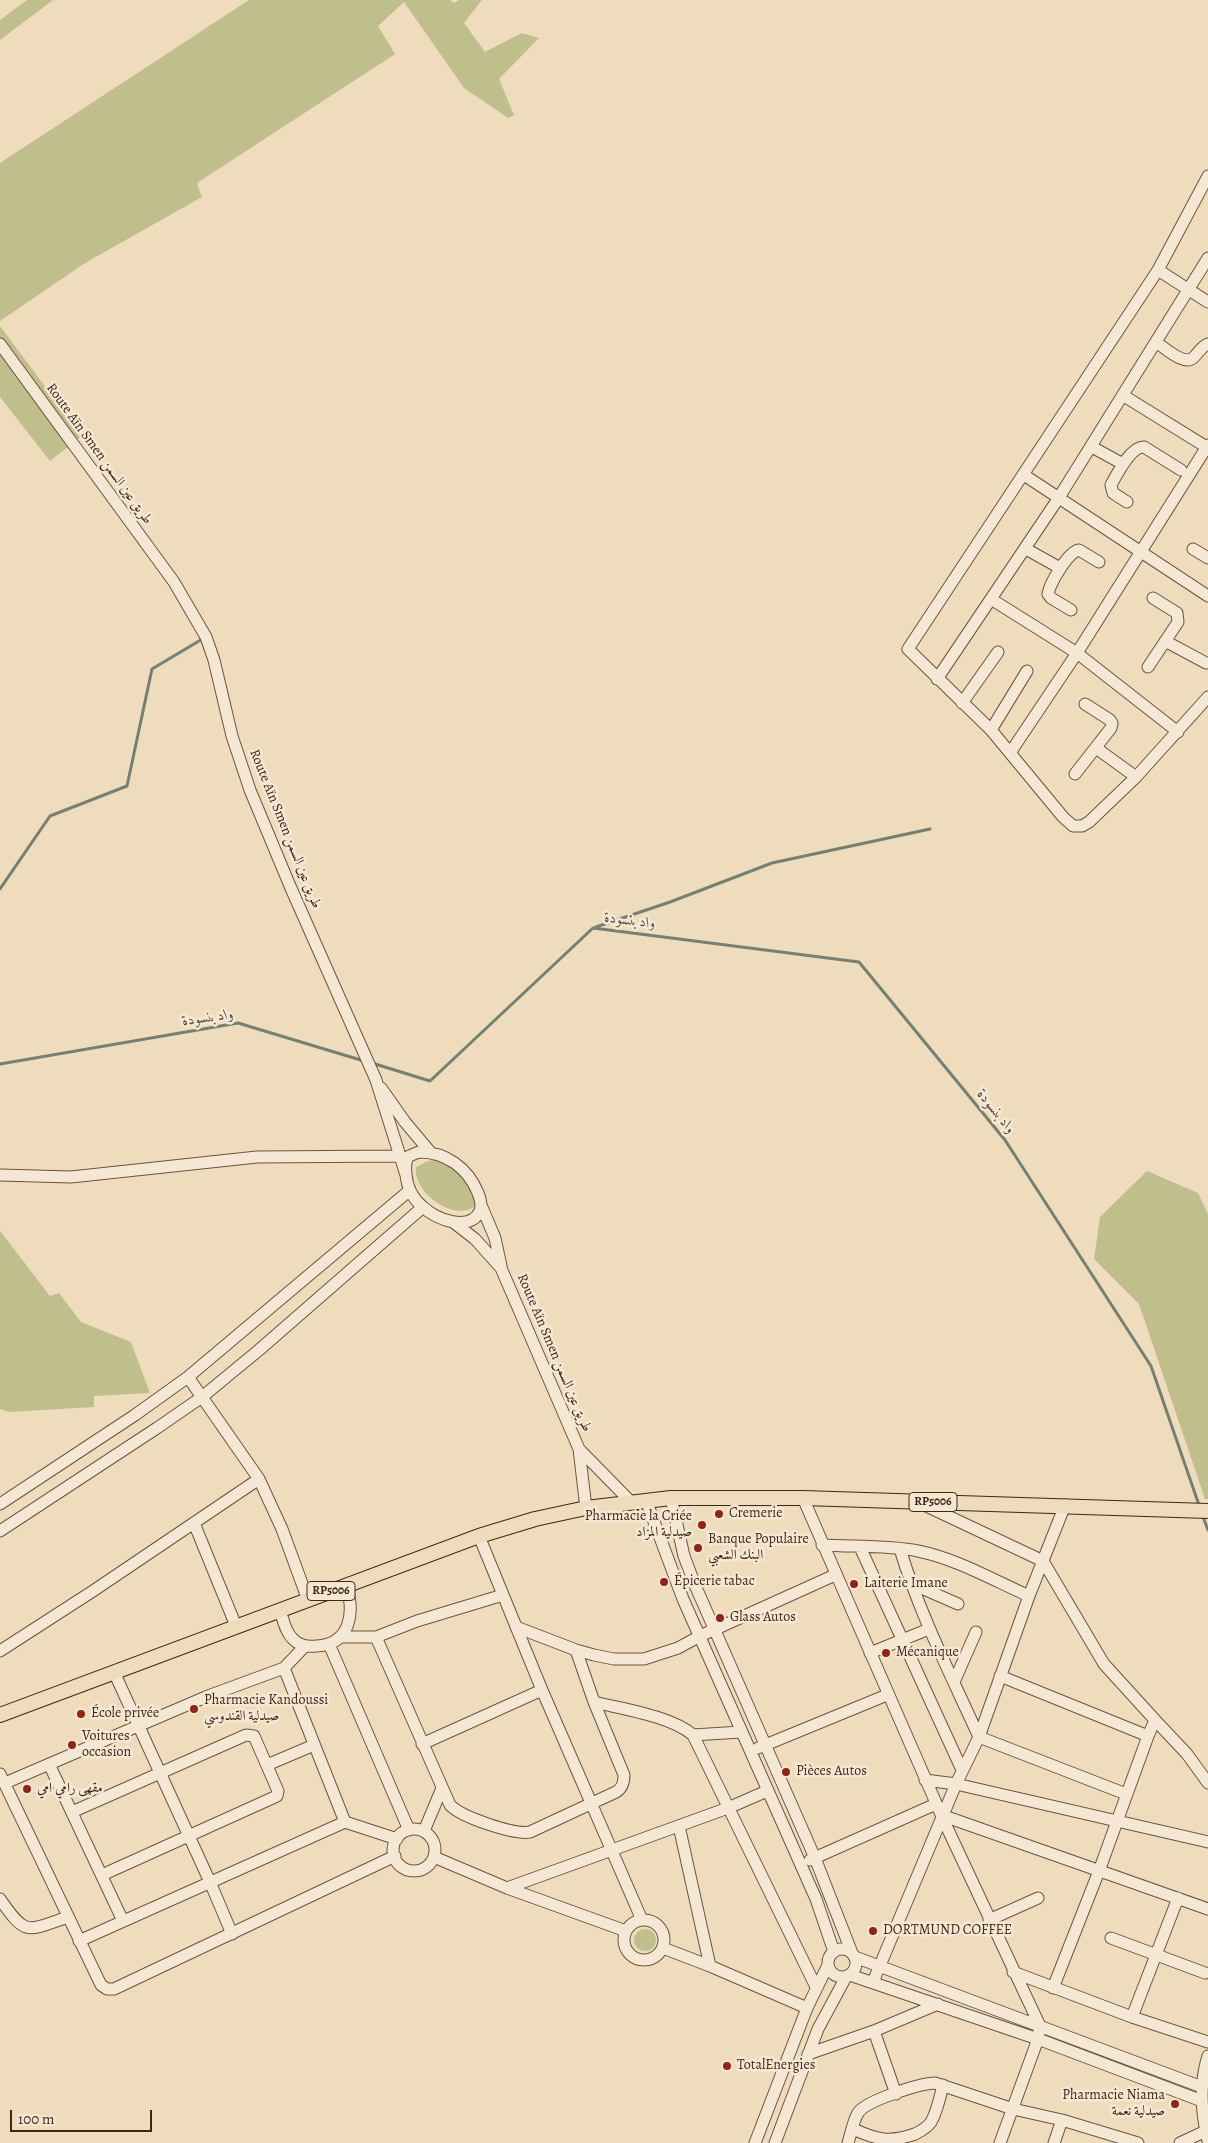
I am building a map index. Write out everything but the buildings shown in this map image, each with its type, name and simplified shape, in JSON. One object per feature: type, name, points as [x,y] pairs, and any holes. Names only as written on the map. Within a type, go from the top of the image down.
[{"type":"main road","name":"RP5006","points":[[0,1715],[478,1536],[535,1519],[586,1508],[630,1501],[671,1498],[803,1498],[1065,1505],[1202,1511]]},
{"type":"street","points":[[1208,176],[1158,270],[908,649],[991,730],[1072,826],[1082,826],[1089,822],[1136,777],[1208,697]]},
{"type":"street","points":[[938,678],[1026,549],[1092,447],[1208,258]]},
{"type":"street","points":[[1158,270],[1208,302]]},
{"type":"street","points":[[1156,342],[1183,360],[1188,361],[1204,345],[1208,344]]},
{"type":"street","name":"Route Aïn Smen طريق عين السمن","points":[[0,344],[174,582],[199,621],[211,648],[230,727],[250,790],[290,886],[370,1065],[406,1175]]},
{"type":"street","points":[[1010,753],[1077,653],[1208,447],[1124,396]]},
{"type":"street","points":[[1092,447],[1123,464]]},
{"type":"street","points":[[1127,502],[1113,493],[1110,488],[1123,464],[1136,448],[1144,447],[1181,470]]},
{"type":"street","points":[[1024,475],[1208,596]]},
{"type":"street","points":[[1026,549],[1060,568]]},
{"type":"street","points":[[1193,549],[1208,558]]},
{"type":"street","points":[[1071,610],[1051,598],[1048,594],[1060,568],[1074,550],[1079,550],[1099,562]]},
{"type":"street","points":[[1148,668],[1178,622],[1179,617],[1153,598]]},
{"type":"street","points":[[991,599],[1077,653],[1178,732]]},
{"type":"street","points":[[1165,641],[1207,662]]},
{"type":"street","points":[[962,703],[998,652]]},
{"type":"street","points":[[991,730],[1027,671]]},
{"type":"street","points":[[1075,774],[1111,728],[1112,723],[1085,704]]},
{"type":"street","points":[[1096,748],[1136,777]]},
{"type":"street","name":"Route Aïn Smen طريق عين السمن","points":[[376,1080],[404,1122],[431,1153]]},
{"type":"street","points":[[419,1152],[431,1153],[449,1160],[465,1172],[475,1187],[481,1205],[479,1212],[472,1219],[464,1222],[453,1222],[436,1217],[423,1207],[410,1190],[406,1175],[406,1162],[409,1156],[419,1152]]},
{"type":"street","points":[[0,1175],[71,1177],[257,1157],[399,1156]]},
{"type":"street","points":[[0,1504],[135,1415],[188,1377],[410,1190]]},
{"type":"street","name":"Route Aïn Smen طريق عين السمن","points":[[481,1205],[495,1238],[501,1268],[579,1449],[586,1508]]},
{"type":"street","points":[[0,1531],[202,1397],[259,1350],[423,1207]]},
{"type":"street","name":"Route Aïn Smen طريق عين السمن","points":[[453,1222],[484,1248],[501,1268]]},
{"type":"street","points":[[188,1377],[259,1479],[282,1529],[308,1600]]},
{"type":"street","name":"Route Aïn Smen طريق عين السمن","points":[[579,1449],[630,1501]]},
{"type":"street","points":[[0,1651],[259,1479]]},
{"type":"street","points":[[671,1498],[684,1556],[815,1858],[856,1967],[848,1976],[824,2015],[775,2143]]},
{"type":"street","points":[[803,1498],[887,1695],[1013,1972],[1040,2026],[1038,2040],[1000,2143]]},
{"type":"street","points":[[646,1500],[669,1565],[825,1921],[834,1952]]},
{"type":"street","points":[[916,1502],[1043,1561],[1104,1664],[1187,1754],[1208,1783]]},
{"type":"street","points":[[873,1982],[962,1770],[979,1737],[1029,1596],[1065,1505]]},
{"type":"street","points":[[194,1523],[236,1626]]},
{"type":"street","points":[[478,1536],[542,1690],[642,1920]]},
{"type":"street","points":[[822,1545],[918,1551],[950,1560],[1029,1596]]},
{"type":"street","points":[[860,1547],[962,1770]]},
{"type":"street","points":[[900,1549],[910,1583],[929,1629],[979,1737],[1126,1794]]},
{"type":"street","points":[[516,1627],[576,1650],[614,1659],[644,1659],[678,1648],[700,1636],[835,1575]]},
{"type":"street","points":[[910,1583],[958,1604]]},
{"type":"street","points":[[342,1637],[350,1612],[350,1600],[346,1585]]},
{"type":"street","points":[[280,1610],[289,1634],[296,1642],[305,1646],[329,1644],[342,1637],[376,1637],[417,1621],[503,1595]]},
{"type":"street","points":[[870,1652],[929,1629]]},
{"type":"street","points":[[954,1682],[976,1632]]},
{"type":"street","points":[[376,1637],[446,1800],[455,1810],[517,1832],[530,1832],[621,1789],[624,1779],[576,1650]]},
{"type":"street","points":[[329,1644],[409,1830]]},
{"type":"street","points":[[305,1646],[284,1668],[208,1696],[49,1764],[2,1778],[101,1985],[110,1990],[394,1856]]},
{"type":"street","points":[[284,1668],[345,1822]]},
{"type":"street","points":[[114,1672],[140,1725],[232,1934]]},
{"type":"street","points":[[1000,1676],[1148,1736]]},
{"type":"street","points":[[422,1744],[542,1690]]},
{"type":"street","points":[[750,1751],[887,1695]]},
{"type":"street","points":[[594,1702],[667,1722],[682,1727],[693,1735],[816,1987]]},
{"type":"street","points":[[1052,1988],[1118,1822],[1126,1794],[1155,1720]]},
{"type":"street","points":[[693,1735],[742,1732]]},
{"type":"street","points":[[72,1812],[249,1734],[254,1736],[278,1791],[277,1796],[102,1875]]},
{"type":"street","points":[[267,1765],[314,1745]]},
{"type":"street","points":[[49,1764],[123,1921]]},
{"type":"street","points":[[926,1780],[956,1784],[1208,1842]]},
{"type":"street","points":[[424,1832],[442,1788]]},
{"type":"street","points":[[507,1888],[728,1808],[767,1791]]},
{"type":"street","points":[[800,1865],[936,1804]]},
{"type":"street","points":[[943,1817],[1208,1909]]},
{"type":"street","points":[[79,1941],[345,1822],[397,1839]]},
{"type":"street","points":[[679,1826],[710,1966]]},
{"type":"street","points":[[416,1829],[424,1832],[430,1836],[434,1844],[434,1857],[426,1868],[413,1871],[402,1867],[394,1856],[394,1847],[397,1839],[409,1830],[416,1829]]},
{"type":"street","points":[[434,1857],[507,1888],[626,1931]]},
{"type":"street","points":[[989,1920],[1038,1898]]},
{"type":"street","points":[[1132,2017],[1178,1898]]},
{"type":"street","points":[[0,1899],[12,1916],[26,1928],[33,1929],[68,1917]]},
{"type":"street","points":[[642,1920],[651,1921],[660,1928],[664,1936],[663,1948],[658,1955],[650,1960],[636,1959],[629,1954],[624,1946],[626,1931],[633,1923],[642,1920]]},
{"type":"street","points":[[1111,1938],[1205,1973]]},
{"type":"street","points":[[663,1948],[807,2008]]},
{"type":"street","points":[[755,2143],[807,2008],[828,1965],[830,1955],[843,1949],[880,1967],[1202,2087]]},
{"type":"street","points":[[828,1965],[832,1973],[841,1978],[848,1976],[873,1982],[938,2004],[1202,2101]]},
{"type":"street","points":[[1013,1972],[1132,2017],[1208,2042]]},
{"type":"street","points":[[808,2054],[874,2031],[938,2004]]},
{"type":"street","points":[[874,2031],[896,2094]]},
{"type":"street","points":[[1180,2143],[1207,2134],[1202,2087],[1208,2056]]},
{"type":"street","points":[[848,2143],[860,2109],[896,2094],[935,2083],[1013,2108],[1062,2120],[1138,2143]]},
{"type":"street","points":[[853,2129],[886,2142],[912,2140],[930,2123],[943,2085]]},
{"type":"street","points":[[1054,2143],[1062,2120]]},
{"type":"shaded area","points":[[27,0],[53,0],[0,40],[0,20]]},
{"type":"shaded area","points":[[249,0],[450,0],[454,3],[459,0],[482,0],[464,23],[485,52],[522,33],[539,38],[499,79],[514,115],[508,118],[464,88],[404,2],[378,26],[395,54],[197,183],[202,197],[85,263],[0,321],[0,163]]},
{"type":"shaded area","points":[[0,326],[82,436],[50,461],[0,397]]},
{"type":"shaded area","points":[[440,1159],[448,1162],[475,1189],[475,1206],[467,1210],[457,1211],[446,1208],[428,1195],[421,1186],[417,1177],[416,1167],[428,1161]]},
{"type":"shaded area","points":[[1147,1171],[1198,1193],[1208,1214],[1208,1499],[1205,1499],[1139,1304],[1094,1259],[1100,1217]]},
{"type":"shaded area","points":[[0,1231],[50,1296],[59,1293],[81,1322],[131,1342],[150,1393],[94,1396],[94,1407],[9,1412],[0,1409]]},
{"type":"shaded area","points":[[645,1929],[653,1932],[656,1940],[653,1948],[645,1951],[637,1948],[634,1940],[637,1932]]},
{"type":"waterway","name":"واد بنسودة","points":[[0,889],[50,816],[127,786],[152,669],[204,638]]},
{"type":"waterway","name":"واد بنسودة","points":[[596,927],[670,902],[772,863],[930,829]]},
{"type":"waterway","name":"واد بنسودة","points":[[372,1063],[430,1081],[593,928],[859,962],[1005,1140],[1151,1366],[1200,1508]]},
{"type":"waterway","name":"واد بنسودة","points":[[0,1064],[238,1023],[364,1061]]},
{"type":"waterway","name":"واد بنسودة","points":[[1202,1514],[1208,1530]]},
{"type":"place","name":"Cremerie","points":[[719,1514]]},
{"type":"place","name":"Pharmacie la Criée صيدلية المزاد","points":[[702,1525]]},
{"type":"place","name":"Banque Populaire البنك الشعبي","points":[[698,1548]]},
{"type":"place","name":"Épicerie tabac","points":[[664,1582]]},
{"type":"place","name":"Laiterie Imane","points":[[854,1584]]},
{"type":"place","name":"Glass Autos","points":[[720,1618]]},
{"type":"place","name":"Mécanique","points":[[886,1653]]},
{"type":"place","name":"Pharmacie Kandoussi صيدلية القندوسي","points":[[194,1709]]},
{"type":"place","name":"École privée","points":[[81,1714]]},
{"type":"place","name":"Voitures occasion","points":[[72,1745]]},
{"type":"place","name":"Pièces Autos","points":[[786,1772]]},
{"type":"place","name":"مقهى رامي امي","points":[[27,1789]]},
{"type":"place","name":"DORTMUND COFFEE","points":[[873,1931]]},
{"type":"place","name":"TotalEnergies","points":[[727,2066]]},
{"type":"place","name":"Pharmacie Niama صيدلية نعمة","points":[[1175,2104]]}]
